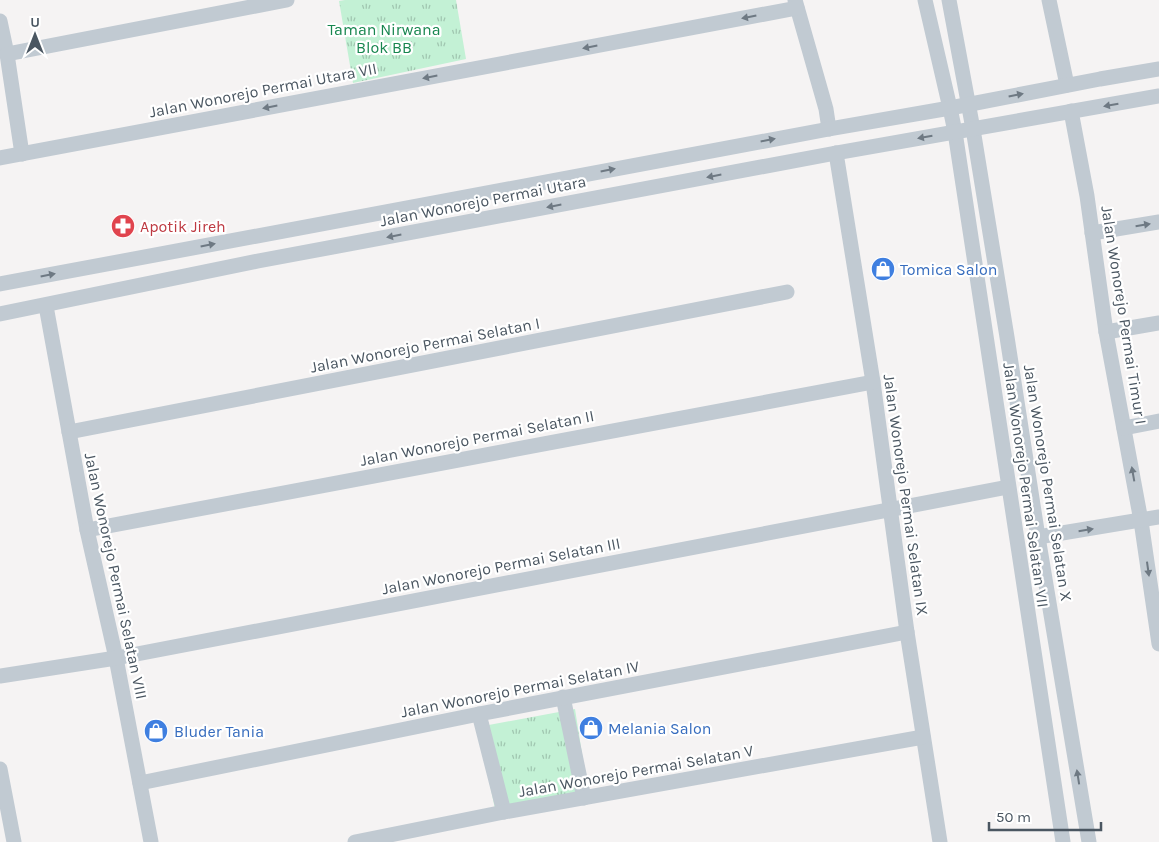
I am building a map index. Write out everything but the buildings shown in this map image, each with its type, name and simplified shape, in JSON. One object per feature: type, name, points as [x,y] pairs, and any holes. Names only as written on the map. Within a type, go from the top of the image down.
[{"type":"street","points":[[8,54],[287,0]]},
{"type":"street","name":"Jalan Wonorejo Permai Selatan VII","points":[[925,0],[955,132],[1062,842]]},
{"type":"street","name":"Jalan Wonorejo Permai Selatan X","points":[[949,0],[1006,327],[1038,538],[1089,842]]},
{"type":"street","points":[[1049,0],[1067,85]]},
{"type":"street","points":[[796,4],[826,109],[829,129]]},
{"type":"street","name":"Jalan Wonorejo Permai Utara VII","points":[[0,158],[796,4]]},
{"type":"street","points":[[0,21],[8,54],[22,154]]},
{"type":"street","name":"Jalan Wonorejo Permai Utara","points":[[0,284],[1159,69]]},
{"type":"street","name":"Jalan Wonorejo Permai Utara","points":[[0,314],[47,311],[258,261],[836,153],[1159,96]]},
{"type":"street","name":"Jalan Wonorejo Permai Timur I","points":[[1071,112],[1087,196],[1106,332],[1142,520],[1157,615],[1159,644]]},
{"type":"street","name":"Jalan Wonorejo Permai Selatan IX","points":[[836,153],[873,382],[907,632],[940,842]]},
{"type":"street","points":[[1092,233],[1159,222]]},
{"type":"street","points":[[252,236],[258,261]]},
{"type":"street","name":"Jalan Wonorejo Permai Selatan I","points":[[69,432],[787,292]]},
{"type":"street","name":"Jalan Wonorejo Permai Selatan VIII","points":[[47,311],[87,530],[116,658],[151,842]]},
{"type":"street","points":[[1106,332],[1159,323]]},
{"type":"street","name":"Jalan Wonorejo Permai Selatan II","points":[[87,530],[873,382]]},
{"type":"street","points":[[1124,428],[1159,422]]},
{"type":"street","name":"Jalan Wonorejo Permai Selatan III","points":[[0,676],[116,658],[1008,487]]},
{"type":"street","points":[[1038,538],[1159,518]]},
{"type":"street","name":"Jalan Wonorejo Permai Selatan IV","points":[[140,783],[563,697],[907,632]]},
{"type":"street","points":[[563,697],[584,798]]},
{"type":"street","points":[[479,714],[504,812]]},
{"type":"street","name":"Jalan Wonorejo Permai Selatan V","points":[[355,842],[504,812],[923,737]]},
{"type":"street","points":[[0,769],[14,842]]},
{"type":"green space","name":"Taman Nirwana Blok BB","points":[[456,0],[466,59],[353,83],[339,1]]},
{"type":"green space","points":[[575,709],[588,792],[495,809],[478,727]]},
{"type":"place","name":"Apotik Jireh","points":[[123,226]]},
{"type":"place","name":"Tomica Salon","points":[[883,269]]},
{"type":"place","name":"Melania Salon","points":[[591,728]]},
{"type":"place","name":"Bluder Tania","points":[[156,731]]}]
